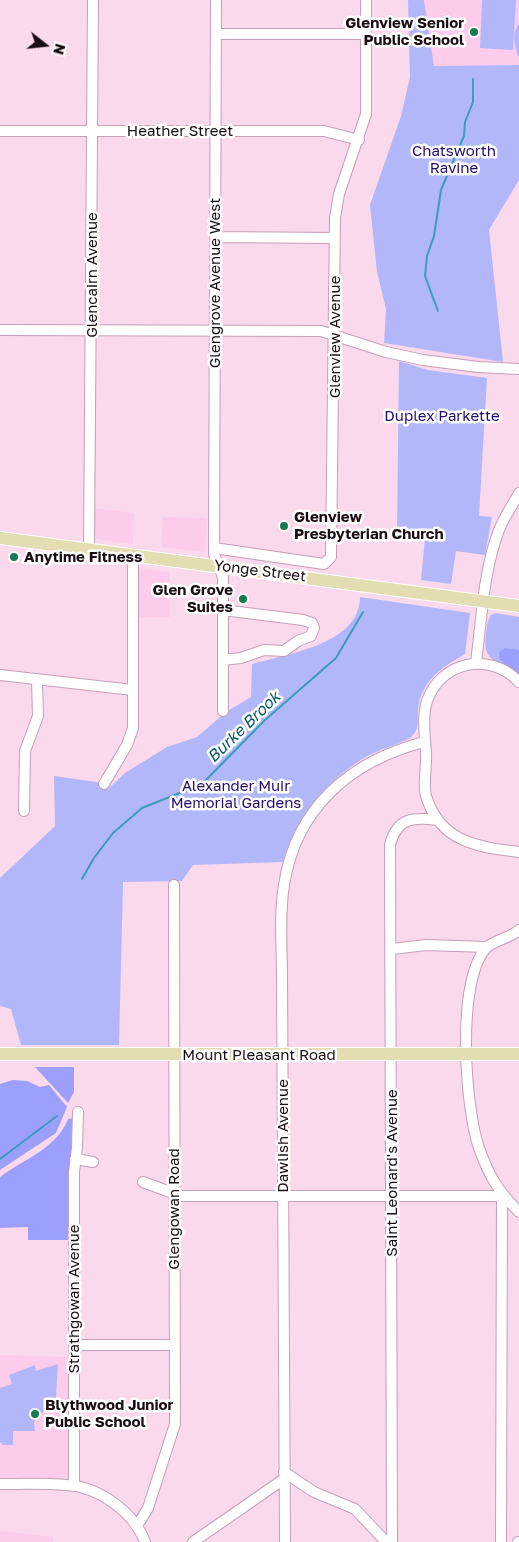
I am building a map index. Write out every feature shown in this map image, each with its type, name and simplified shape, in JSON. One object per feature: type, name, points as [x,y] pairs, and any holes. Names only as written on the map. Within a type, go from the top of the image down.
[{"type":"main road","name":"Yonge Street","points":[[0,538],[519,606]]},
{"type":"main road","name":"Mount Pleasant Road","points":[[0,1054],[519,1054]]},
{"type":"street","name":"Glencairn Avenue","points":[[89,549],[93,0]]},
{"type":"street","name":"Glengrove Avenue West","points":[[216,0],[214,548],[223,578],[223,712]]},
{"type":"street","name":"Glenview Avenue","points":[[214,548],[324,564],[331,557],[335,218],[339,194],[365,123],[367,103],[366,0]]},
{"type":"street","points":[[216,34],[366,34]]},
{"type":"street","name":"Heather Street","points":[[0,131],[324,131],[359,140]]},
{"type":"street","points":[[215,237],[335,238]]},
{"type":"street","points":[[0,330],[321,331],[386,352],[432,361],[478,368],[519,369]]},
{"type":"street","points":[[476,662],[482,602],[499,530],[519,493]]},
{"type":"street","points":[[104,784],[131,736],[133,554]]},
{"type":"street","points":[[223,610],[303,620],[312,623],[314,628],[311,636],[298,641],[284,651],[264,650],[241,658],[223,660]]},
{"type":"street","points":[[519,682],[504,670],[476,662],[451,672],[432,690],[426,703],[424,742],[426,798],[438,820],[455,835],[475,846],[519,852]]},
{"type":"street","points":[[0,675],[133,690]]},
{"type":"street","points":[[24,811],[25,751],[38,716],[37,680]]},
{"type":"street","name":"Dawlish Avenue","points":[[284,1542],[282,901],[287,870],[294,847],[317,807],[347,776],[383,755],[424,742]]},
{"type":"street","name":"Saint Leonard's Avenue","points":[[392,1542],[392,949],[390,845],[399,827],[417,817],[426,798]]},
{"type":"street","points":[[417,817],[438,820]]},
{"type":"street","name":"Glengowan Road","points":[[137,1526],[148,1508],[175,1424],[174,885]]},
{"type":"street","points":[[392,949],[426,945],[487,947],[519,930]]},
{"type":"street","points":[[487,947],[478,962],[469,988],[469,1105],[474,1132],[484,1161],[502,1196],[519,1212]]},
{"type":"street","name":"Strathgowan Avenue","points":[[74,1486],[74,1172],[78,1112]]},
{"type":"street","points":[[76,1159],[93,1162]]},
{"type":"street","points":[[143,1182],[174,1195],[502,1196]]},
{"type":"street","points":[[502,1196],[502,1542]]},
{"type":"street","points":[[74,1345],[174,1345]]},
{"type":"street","points":[[193,1542],[284,1476],[314,1492],[355,1509],[386,1542]]},
{"type":"street","points":[[0,1484],[74,1486],[97,1494],[114,1504],[137,1526],[145,1542]]},
{"type":"shaded area","name":"Glenview Senior Public School","points":[[424,0],[519,0],[519,65],[434,66]]},
{"type":"shaded area","points":[[94,508],[134,513],[133,544],[96,539]]},
{"type":"shaded area","points":[[163,517],[207,518],[205,552],[161,547]]},
{"type":"shaded area","points":[[137,568],[169,572],[170,617],[137,617]]},
{"type":"shaded area","points":[[505,648],[519,650],[519,675],[499,659],[499,652]]},
{"type":"shaded area","points":[[35,1067],[74,1067],[74,1092],[68,1103]]},
{"type":"shaded area","points":[[13,1080],[27,1081],[40,1087],[49,1085],[67,1107],[56,1133],[0,1170],[0,1084]]},
{"type":"shaded area","points":[[74,1118],[70,1240],[28,1240],[28,1227],[0,1228],[0,1177],[48,1146],[63,1129],[68,1119]]},
{"type":"shaded area","name":"Blythwood Junior Public School","points":[[0,1355],[69,1357],[68,1476],[58,1478],[0,1479]]},
{"type":"shaded area","points":[[0,1531],[53,1537],[53,1542],[0,1542]]},
{"type":"green space","name":"Chatsworth Ravine","points":[[408,0],[424,0],[434,66],[519,65],[519,180],[489,230],[503,362],[384,343],[386,309],[377,272],[370,205],[401,116],[410,77]]},
{"type":"green space","points":[[482,0],[516,0],[513,50],[480,48]]},
{"type":"green space","points":[[519,24],[519,56],[518,56],[514,35]]},
{"type":"green space","name":"Duplex Parkette","points":[[399,361],[428,370],[487,378],[479,516],[492,517],[485,555],[456,551],[451,584],[421,580],[425,538],[397,534]]},
{"type":"green space","name":"Alexander Muir Memorial Gardens","points":[[360,597],[470,613],[465,654],[448,664],[434,676],[423,690],[418,709],[418,725],[413,735],[404,741],[364,758],[337,778],[313,802],[303,816],[288,846],[283,862],[193,865],[182,881],[123,882],[119,1045],[21,1045],[11,1009],[0,1006],[0,878],[55,826],[54,776],[97,782],[110,787],[125,773],[167,747],[197,737],[226,712],[251,697],[252,664],[302,651],[335,636],[348,626],[357,613]]},
{"type":"green space","points":[[496,613],[519,617],[519,675],[494,660],[487,651],[485,644],[488,622],[491,615]]},
{"type":"green space","points":[[58,1364],[56,1398],[34,1422],[35,1431],[13,1431],[13,1445],[3,1445],[0,1442],[0,1388],[12,1384],[9,1375],[35,1365],[36,1371]]},
{"type":"waterway","name":"Burke Brook","points":[[438,311],[425,276],[427,256],[434,236],[441,190],[464,136],[465,122],[473,102],[473,79]]},
{"type":"waterway","name":"Burke Brook","points":[[82,879],[94,858],[113,833],[142,808],[202,784],[265,720],[336,658],[363,612]]},
{"type":"waterway","name":"Burke Brook","points":[[0,1159],[57,1116]]},
{"type":"place","name":"Glenview Senior Public School","points":[[474,32]]},
{"type":"place","name":"Glenview Presbyterian Church","points":[[284,526]]},
{"type":"place","name":"Anytime Fitness","points":[[14,557]]},
{"type":"place","name":"Glen Grove Suites","points":[[243,599]]},
{"type":"place","name":"Blythwood Junior Public School","points":[[35,1414]]}]
